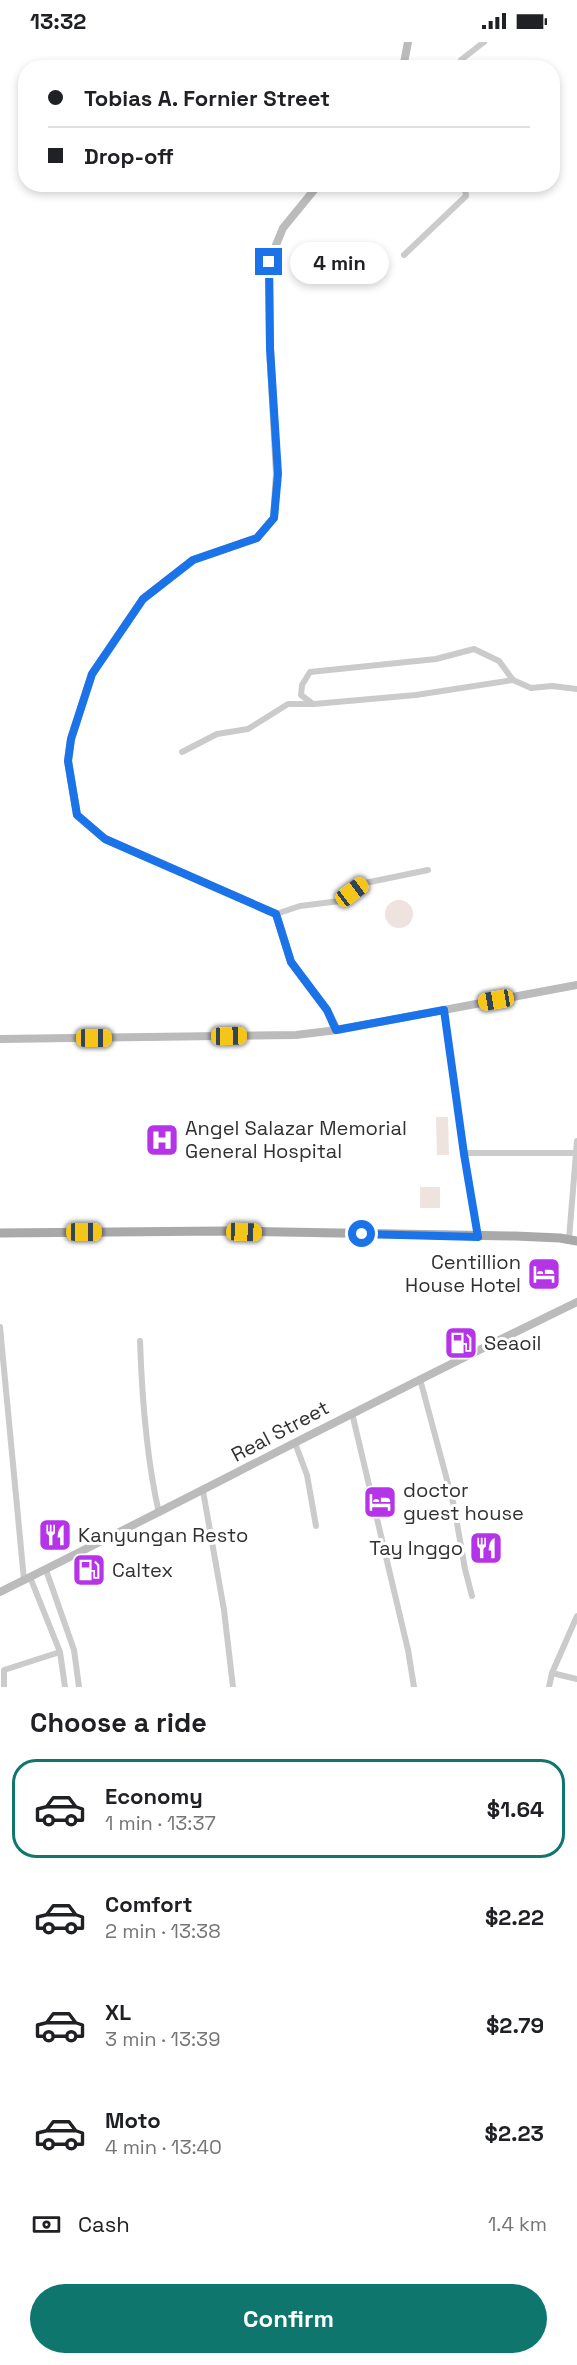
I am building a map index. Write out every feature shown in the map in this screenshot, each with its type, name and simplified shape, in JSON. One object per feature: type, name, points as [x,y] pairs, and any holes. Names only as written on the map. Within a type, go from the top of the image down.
[{"type":"main road","points":[[404,60],[408,42]]},
{"type":"main road","points":[[312,192],[283,228],[269,262],[270,348],[278,474],[274,518],[257,538],[193,560],[143,599],[92,674],[71,739],[68,761],[77,815],[105,839],[276,914],[291,962],[327,1010],[336,1030]]},
{"type":"main road","points":[[0,1039],[296,1035],[336,1030],[577,985]]},
{"type":"main road","points":[[0,1233],[223,1231],[574,1239]]},
{"type":"main road","name":"Real Street","points":[[0,1592],[203,1491],[352,1413],[577,1302]]},
{"type":"street","points":[[461,60],[484,42]]},
{"type":"street","points":[[404,255],[466,196],[465,192]]},
{"type":"street","points":[[314,704],[301,695],[302,685],[310,672],[436,659],[474,649],[499,661],[513,680],[531,688],[552,686],[577,688]]},
{"type":"street","points":[[182,752],[217,734],[248,729],[288,704],[314,704],[416,695],[513,680]]},
{"type":"street","points":[[276,914],[300,906],[340,901],[364,883],[428,870]]},
{"type":"street","points":[[444,1010],[478,1237]]},
{"type":"street","points":[[574,1239],[577,1141]]},
{"type":"street","points":[[464,1154],[577,1153]]},
{"type":"street","points":[[0,1327],[27,1579],[60,1652],[65,1687]]},
{"type":"street","points":[[140,1341],[141,1378],[152,1480],[159,1513]]},
{"type":"street","points":[[420,1379],[454,1506],[472,1596]]},
{"type":"street","points":[[352,1413],[408,1650],[414,1687]]},
{"type":"street","points":[[295,1443],[306,1475],[316,1526]]},
{"type":"street","points":[[203,1491],[224,1610],[233,1687]]},
{"type":"street","points":[[46,1570],[74,1650],[79,1687]]},
{"type":"street","points":[[549,1687],[552,1673],[577,1616]]},
{"type":"street","points":[[4,1687],[2,1672],[60,1652]]},
{"type":"street","points":[[552,1673],[577,1679]]},
{"type":"shaded area","points":[[399,900],[409,904],[413,914],[409,924],[399,928],[389,924],[385,914],[389,904]]},
{"type":"shaded area","points":[[436,1117],[448,1117],[449,1155],[437,1155]]},
{"type":"shaded area","points":[[420,1187],[440,1187],[440,1208],[420,1208]]},
{"type":"place","name":"Angel Salazar Memorial General Hospital","points":[[162,1140]]},
{"type":"place","name":"Centillion House Hotel","points":[[544,1274]]},
{"type":"place","name":"Seaoil","points":[[461,1343]]},
{"type":"place","name":"doctor guest house","points":[[380,1502]]},
{"type":"place","name":"Kanyungan Resto","points":[[55,1535]]},
{"type":"place","name":"Tay Inggo","points":[[486,1548]]},
{"type":"place","name":"Caltex","points":[[89,1570]]},
{"type":"route","points":[[269,262],[270,348],[278,474],[274,518],[257,538],[193,560],[143,599],[92,674],[71,739],[68,761],[77,815],[105,839],[276,914],[291,962],[327,1010],[336,1030],[444,1010],[478,1237],[362,1234]]}]
